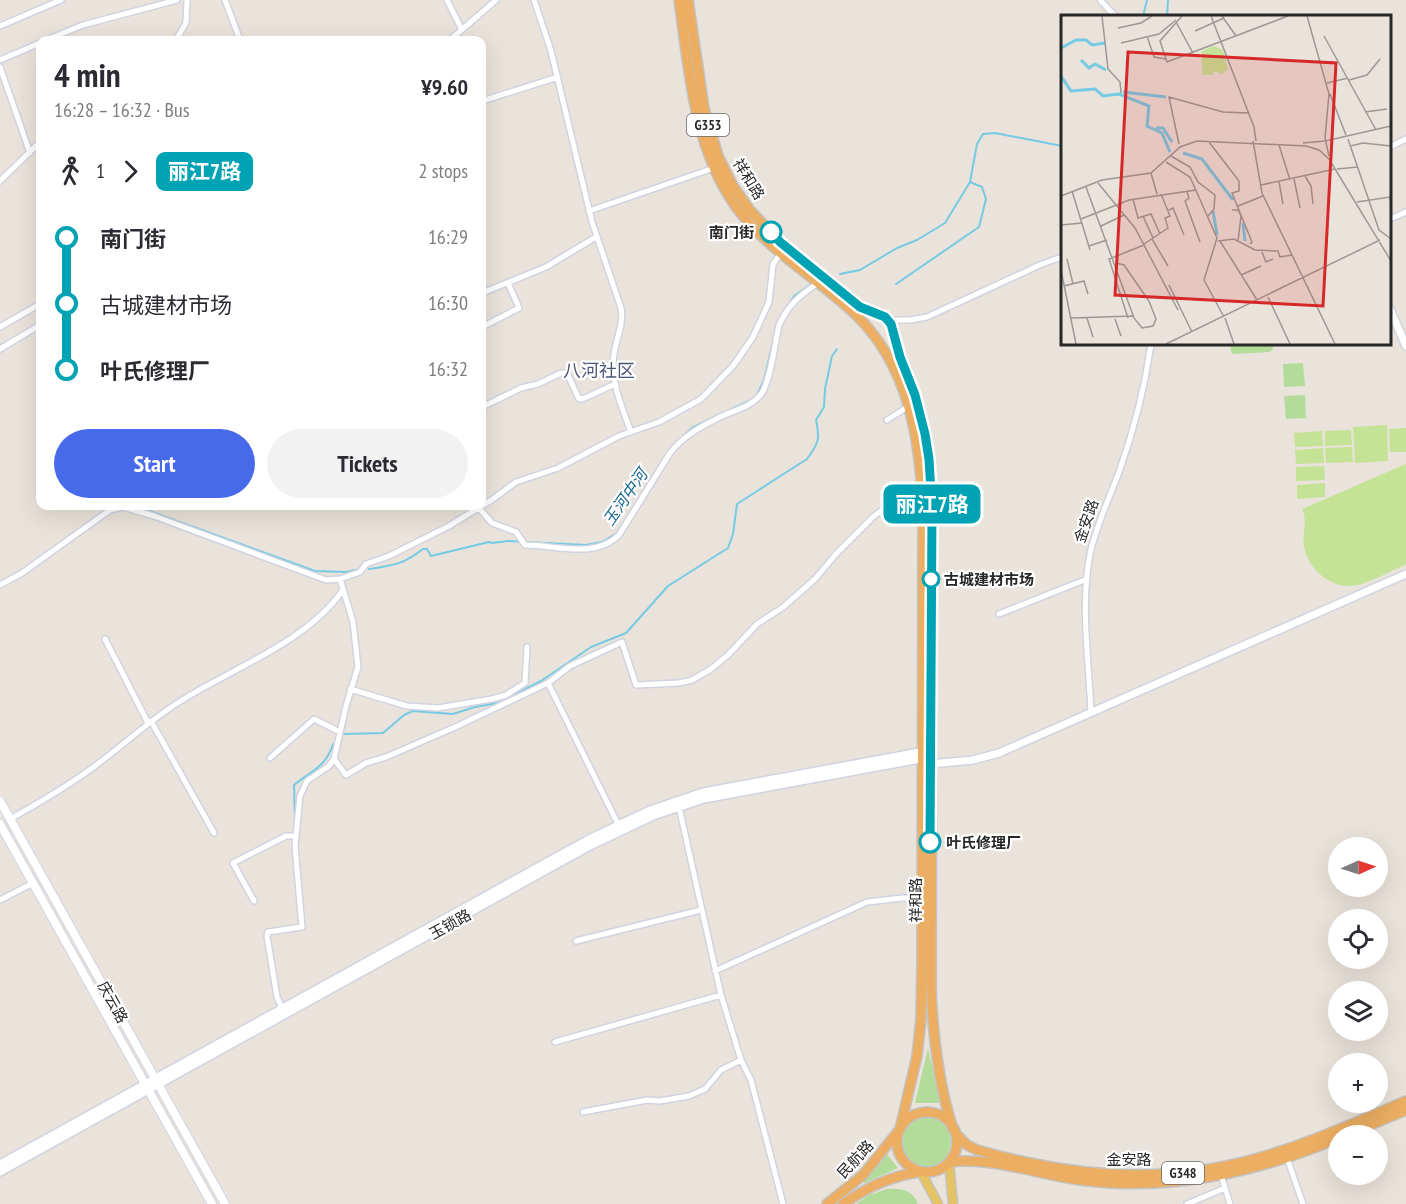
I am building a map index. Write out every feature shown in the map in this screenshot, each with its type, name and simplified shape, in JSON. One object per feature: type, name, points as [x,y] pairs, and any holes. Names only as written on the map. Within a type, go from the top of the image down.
[{"type":"highway","name":"祥和路","points":[[679,0],[696,110],[714,168],[726,191],[742,215],[866,326],[897,374],[909,406],[919,448],[923,496],[932,1013],[938,1069],[954,1131]]},
{"type":"highway","name":"祥和路","points":[[688,0],[704,108],[718,156],[733,186],[749,209],[780,242],[860,307],[888,320],[893,327],[900,357],[922,421],[930,466],[932,509],[919,1044],[913,1080],[900,1129]]},
{"type":"highway","points":[[866,326],[868,317],[874,313]]},
{"type":"highway","points":[[880,346],[889,343],[895,337]]},
{"type":"highway","name":"金安路","points":[[954,1131],[967,1145],[977,1150],[1058,1168],[1111,1175],[1166,1174],[1223,1167],[1277,1153],[1406,1101]]},
{"type":"highway","points":[[1370,1125],[1406,1110]]},
{"type":"highway","name":"G348","points":[[900,1129],[910,1117],[926,1112],[942,1116],[954,1131]]},
{"type":"highway","points":[[900,1129],[897,1140],[900,1156],[911,1168],[921,1172]]},
{"type":"highway","name":"民航路","points":[[827,1204],[863,1175],[900,1129]]},
{"type":"highway","points":[[949,1162],[956,1151],[954,1131]]},
{"type":"highway","name":"金安路","points":[[949,1162],[988,1162],[1077,1180],[1148,1184],[1221,1175],[1287,1158],[1328,1142]]},
{"type":"highway","name":"G348","points":[[921,1172],[937,1170],[949,1162]]},
{"type":"highway","name":"民航路","points":[[843,1204],[870,1186],[899,1176],[921,1172]]},
{"type":"main road","name":"庆云路","points":[[0,801],[225,1204]]},
{"type":"main road","name":"庆云路","points":[[0,824],[212,1204]]},
{"type":"main road","points":[[949,1162],[953,1204]]},
{"type":"main road","points":[[921,1172],[938,1204]]},
{"type":"street","points":[[0,26],[61,0]]},
{"type":"street","points":[[56,36],[83,25],[177,0]]},
{"type":"street","points":[[178,36],[186,22],[187,0]]},
{"type":"street","points":[[225,0],[238,36]]},
{"type":"street","points":[[447,0],[462,30]]},
{"type":"street","points":[[455,36],[496,0]]},
{"type":"street","points":[[534,0],[558,77],[596,237],[622,313],[614,353],[615,384],[631,432]]},
{"type":"street","points":[[1101,1],[1114,15]]},
{"type":"street","points":[[0,60],[36,45]]},
{"type":"street","points":[[0,67],[30,153]]},
{"type":"street","points":[[486,100],[558,77]]},
{"type":"street","points":[[1391,146],[1406,139]]},
{"type":"street","points":[[0,181],[36,146]]},
{"type":"street","points":[[589,211],[714,168]]},
{"type":"street","points":[[1391,218],[1406,212]]},
{"type":"street","points":[[486,291],[546,267],[596,237]]},
{"type":"street","points":[[486,502],[516,482],[558,468],[619,436],[659,422],[701,399],[733,366],[753,337],[769,302],[773,264],[781,252]]},
{"type":"street","points":[[888,320],[904,321],[927,317],[1061,257]]},
{"type":"street","points":[[486,325],[519,308],[508,283]]},
{"type":"street","points":[[481,510],[492,523],[516,532],[525,545],[588,549],[607,544],[619,535],[678,443],[696,429],[749,404],[761,394],[779,325],[796,298],[818,283]]},
{"type":"street","points":[[0,327],[36,306]]},
{"type":"street","points":[[1391,313],[1406,346]]},
{"type":"street","points":[[0,349],[36,327]]},
{"type":"street","name":"金安路","points":[[1091,713],[1086,603],[1093,540],[1133,427],[1151,345]]},
{"type":"street","points":[[486,405],[521,388],[542,383],[561,373],[567,373],[579,399],[615,384]]},
{"type":"street","points":[[887,420],[909,406]]},
{"type":"street","points":[[334,759],[345,775],[366,763],[453,729],[548,683],[570,666],[622,642],[636,685],[679,683],[697,677],[719,663],[757,624],[782,608],[815,579],[874,516],[899,498],[923,496]]},
{"type":"street","points":[[0,585],[22,573],[110,510]]},
{"type":"street","points":[[131,510],[154,516],[326,580],[340,579],[360,572],[366,564],[427,538],[474,510]]},
{"type":"street","points":[[927,756],[973,760],[990,756],[1406,574]]},
{"type":"street","points":[[282,1008],[277,997],[267,936],[268,932],[302,927],[295,846],[302,788],[307,781],[329,766],[334,759],[350,689],[358,667],[353,622],[340,579]]},
{"type":"street","points":[[999,614],[1087,579]]},
{"type":"street","points":[[10,819],[89,771],[149,722],[208,685],[273,651],[333,604],[343,590]]},
{"type":"street","points":[[105,639],[149,722],[214,832]]},
{"type":"street","points":[[350,689],[416,707],[448,707],[492,699],[506,695],[525,683],[527,647]]},
{"type":"street","points":[[548,683],[618,824]]},
{"type":"street","points":[[270,758],[314,719],[340,732]]},
{"type":"street","name":"玉锁路","points":[[0,1164],[598,842],[645,820],[679,807],[722,795],[927,756]]},
{"type":"street","name":"玉锁路","points":[[157,1081],[282,1008],[618,824],[668,803],[711,790],[927,756]]},
{"type":"street","points":[[679,807],[721,995],[741,1060],[751,1080],[783,1204]]},
{"type":"street","points":[[254,901],[233,863],[286,836],[296,836]]},
{"type":"street","points":[[0,900],[33,883]]},
{"type":"street","points":[[715,971],[867,902],[922,898]]},
{"type":"street","points":[[576,941],[701,910]]},
{"type":"street","points":[[555,1041],[721,995]]},
{"type":"street","points":[[583,1112],[646,1100],[660,1101],[689,1096],[705,1089],[721,1070],[741,1060]]},
{"type":"street","name":"玉锁路","points":[[0,1172],[147,1086]]},
{"type":"street","points":[[1287,1158],[1303,1204]]},
{"type":"street","points":[[1221,1175],[1230,1204]]},
{"type":"street","points":[[1186,1204],[1225,1188]]},
{"type":"green space","points":[[1230,345],[1272,345],[1273,349],[1270,352],[1233,354]]},
{"type":"green space","points":[[1303,363],[1305,386],[1284,387],[1283,364]]},
{"type":"green space","points":[[1305,395],[1306,418],[1286,419],[1284,396]]},
{"type":"green space","points":[[1387,425],[1388,461],[1355,463],[1353,427]]},
{"type":"green space","points":[[1406,428],[1406,452],[1390,452],[1389,429]]},
{"type":"green space","points":[[1351,430],[1352,445],[1325,446],[1325,431]]},
{"type":"green space","points":[[1322,431],[1323,446],[1295,447],[1294,433]]},
{"type":"green space","points":[[1352,447],[1353,462],[1326,463],[1325,448]]},
{"type":"green space","points":[[1323,448],[1324,463],[1296,464],[1295,450]]},
{"type":"green space","points":[[1406,464],[1406,564],[1358,585],[1341,585],[1325,578],[1312,566],[1305,550],[1303,539],[1305,519],[1302,509]]},
{"type":"green space","points":[[1324,466],[1325,480],[1296,481],[1296,467]]},
{"type":"green space","points":[[1325,483],[1325,497],[1297,499],[1297,485]]},
{"type":"green space","points":[[928,1048],[940,1103],[915,1103]]},
{"type":"green space","points":[[921,1117],[931,1117],[944,1124],[951,1137],[951,1147],[944,1160],[931,1167],[921,1167],[912,1163],[905,1156],[901,1147],[901,1137],[905,1128],[912,1121]]},
{"type":"green space","points":[[886,1153],[898,1168],[863,1182]]},
{"type":"green space","points":[[887,1189],[906,1191],[916,1199],[918,1204],[856,1204],[869,1195]]},
{"type":"waterway","name":"玉河中河","points":[[1143,15],[1147,0]]},
{"type":"waterway","points":[[1167,15],[1168,0]]},
{"type":"waterway","name":"玉河中河","points":[[840,274],[860,270],[945,223],[970,182],[977,144],[983,134],[995,133],[1061,146]]},
{"type":"waterway","points":[[896,284],[979,227],[986,199],[982,187],[970,182]]},
{"type":"waterway","name":"玉河中河","points":[[785,310],[794,296],[810,285]]},
{"type":"waterway","name":"玉河中河","points":[[757,395],[764,380],[776,329]]},
{"type":"waterway","points":[[344,734],[383,733],[404,715],[413,711],[453,714],[498,703],[541,681],[591,647],[626,633],[668,586],[728,548],[733,534],[737,504],[807,459],[818,441],[816,420],[824,407],[825,389],[832,356],[837,349]]},
{"type":"waterway","name":"玉河中河","points":[[726,412],[751,400]]},
{"type":"waterway","name":"玉河中河","points":[[678,441],[692,428],[718,415]]},
{"type":"waterway","name":"玉河中河","points":[[147,510],[315,571],[356,570]]},
{"type":"waterway","name":"玉河中河","points":[[369,569],[398,564],[423,549],[427,549],[431,556],[489,542],[586,545],[602,542],[617,533]]},
{"type":"waterway","points":[[295,819],[294,785],[322,763],[333,744]]},
{"type":"bus line","name":"丽江7路","points":[[771,232],[780,242],[860,307],[878,313],[888,320],[894,331],[898,351],[915,395],[922,421],[929,459],[932,509],[930,842]]},
{"type":"place","name":"南门街","points":[[771,232]]},
{"type":"place","name":"古城建材市场","points":[[931,579]]},
{"type":"place","name":"叶氏修理厂","points":[[930,842]]},
{"type":"district","name":"八河社区","points":[[599,370]]}]
